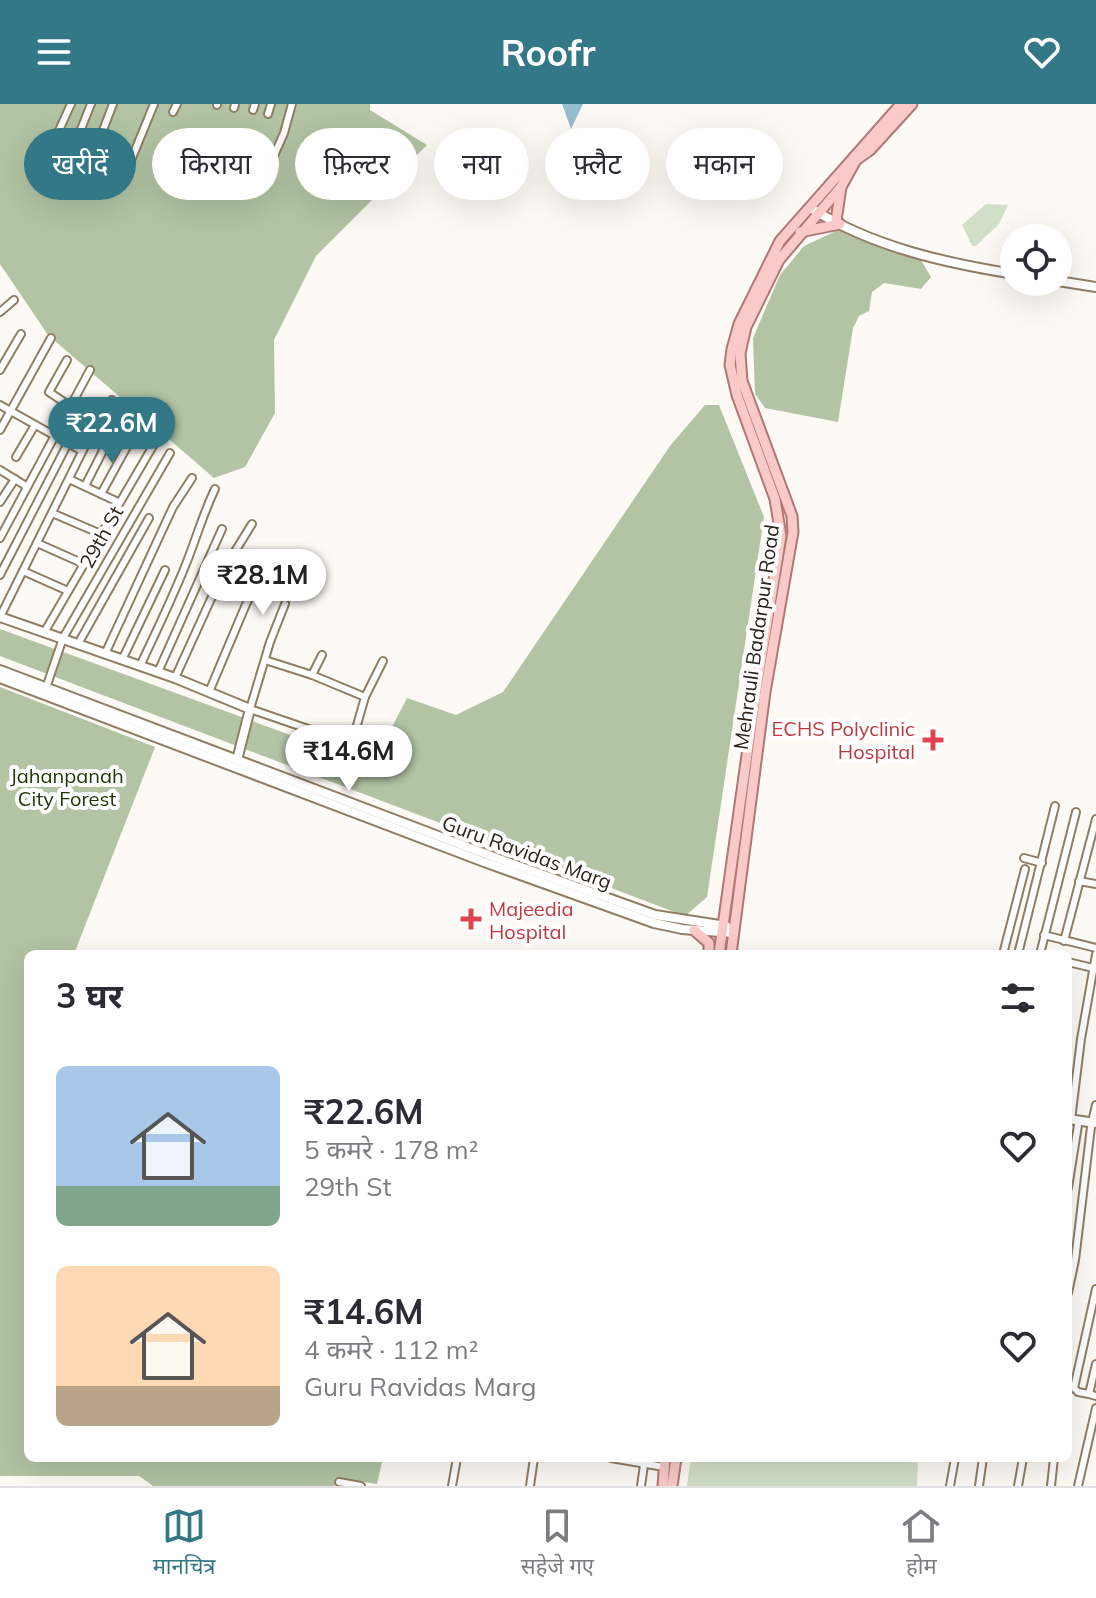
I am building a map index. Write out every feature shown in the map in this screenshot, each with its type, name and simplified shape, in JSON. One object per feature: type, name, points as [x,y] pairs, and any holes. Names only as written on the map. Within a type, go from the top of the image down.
[{"type":"main road","name":"Mehrauli Badarpur Road","points":[[749,418],[741,368],[744,336],[768,279],[815,210],[901,104]]},
{"type":"main road","name":"Mehrauli Badarpur Road","points":[[721,950],[729,929],[793,532],[792,516],[749,418],[730,365],[739,324],[780,241],[841,187],[856,160],[870,150],[912,104]]},
{"type":"main road","points":[[838,223],[841,187]]},
{"type":"main road","points":[[815,210],[838,223],[927,257],[1000,271]]},
{"type":"main road","points":[[800,232],[838,223]]},
{"type":"main road","points":[[1072,283],[1096,287]]},
{"type":"main road","points":[[0,617],[175,678],[250,709],[237,760]]},
{"type":"main road","name":"Guru Ravidas Marg","points":[[0,670],[494,858],[655,915],[729,929]]},
{"type":"main road","name":"Guru Ravidas Marg","points":[[0,678],[654,923],[694,930],[729,929]]},
{"type":"main road","name":"Mehrauli Badarpur Road","points":[[729,929],[731,950]]},
{"type":"main road","points":[[694,930],[709,943],[709,950]]},
{"type":"main road","points":[[1072,1122],[1094,1125]]},
{"type":"main road","points":[[672,1486],[675,1462]]},
{"type":"main road","points":[[663,1486],[665,1463]]},
{"type":"street","points":[[60,128],[71,104]]},
{"type":"street","points":[[82,128],[91,104]]},
{"type":"street","points":[[104,128],[113,104]]},
{"type":"street","points":[[136,148],[154,104]]},
{"type":"street","points":[[173,112],[177,104]]},
{"type":"street","points":[[268,114],[271,104]]},
{"type":"street","points":[[279,144],[292,104]]},
{"type":"street","points":[[0,312],[14,300]]},
{"type":"street","points":[[0,370],[21,334]]},
{"type":"street","points":[[0,430],[51,338]]},
{"type":"street","points":[[67,360],[49,392],[70,406]]},
{"type":"street","points":[[0,538],[90,370]]},
{"type":"street","points":[[0,617],[82,451],[112,400]]},
{"type":"street","points":[[0,405],[82,451]]},
{"type":"street","points":[[16,457],[35,425]]},
{"type":"street","points":[[101,494],[136,430]]},
{"type":"street","points":[[85,486],[113,431]]},
{"type":"street","points":[[45,631],[157,439]]},
{"type":"street","points":[[0,575],[68,443]]},
{"type":"street","name":"29th St","points":[[46,688],[63,638],[170,453]]},
{"type":"street","points":[[0,470],[26,486]]},
{"type":"street","points":[[105,654],[173,507],[192,478]]},
{"type":"street","points":[[0,502],[15,479]]},
{"type":"street","points":[[69,479],[118,502]]},
{"type":"street","points":[[140,666],[187,563],[200,521],[215,489]]},
{"type":"street","points":[[52,513],[101,534]]},
{"type":"street","points":[[78,644],[149,518]]},
{"type":"street","points":[[175,678],[226,566],[252,524]]},
{"type":"street","points":[[158,672],[222,529]]},
{"type":"street","points":[[37,543],[84,564]]},
{"type":"street","points":[[122,660],[165,570]]},
{"type":"street","points":[[23,571],[68,591]]},
{"type":"street","points":[[209,692],[247,602],[263,576]]},
{"type":"street","points":[[285,604],[250,709],[349,743],[353,739],[365,697],[383,661]]},
{"type":"street","points":[[312,675],[322,655]]},
{"type":"street","points":[[265,660],[365,697]]},
{"type":"street","points":[[1019,950],[1055,806]]},
{"type":"street","points":[[1041,950],[1076,812]]},
{"type":"street","points":[[1064,941],[1096,819]]},
{"type":"street","points":[[1024,858],[1042,863]]},
{"type":"street","points":[[1004,950],[1025,869]]},
{"type":"street","points":[[1079,881],[1096,884]]},
{"type":"street","points":[[1044,935],[1096,951],[1072,1087]]},
{"type":"street","points":[[1072,963],[1093,968]]},
{"type":"street","points":[[1072,1060],[1078,1061]]},
{"type":"street","points":[[1072,1274],[1096,1105]]},
{"type":"street","points":[[1096,1289],[1074,1388],[1078,1392],[1092,1395],[1096,1364]]},
{"type":"street","points":[[1078,1486],[1096,1408]]},
{"type":"street","points":[[452,1486],[456,1462]]},
{"type":"street","points":[[530,1486],[533,1462]]},
{"type":"street","points":[[641,1486],[645,1462]]},
{"type":"street","points":[[950,1486],[954,1462]]},
{"type":"street","points":[[979,1486],[982,1462]]},
{"type":"street","points":[[1018,1486],[1022,1462]]},
{"type":"street","points":[[1051,1486],[1054,1462]]},
{"type":"street","points":[[339,1482],[361,1486]]},
{"type":"green space","points":[[0,104],[370,104],[370,110],[399,128],[295,128],[295,200],[372,200],[316,256],[274,340],[275,413],[245,467],[214,478],[48,335],[0,264]]},
{"type":"green space","points":[[418,139],[427,145],[418,154]]},
{"type":"green space","points":[[986,204],[1008,205],[999,224],[976,246],[972,246],[962,225]]},
{"type":"green space","points":[[838,230],[921,260],[931,277],[921,289],[884,283],[872,292],[869,311],[859,316],[853,328],[838,422],[765,408],[755,394],[753,338],[780,275],[804,246]]},
{"type":"green space","points":[[705,405],[719,405],[764,517],[707,897],[685,916],[0,656],[0,629],[351,757],[377,756],[407,698],[456,715],[503,692],[670,446]]},
{"type":"green space","name":"Jahanpanah City Forest","points":[[0,687],[155,747],[76,950],[24,950],[24,1462],[382,1462],[377,1484],[338,1478],[334,1486],[153,1486],[139,1476],[0,1476]]},
{"type":"green space","points":[[690,1462],[918,1463],[917,1486],[687,1486]]},
{"type":"water","points":[[562,104],[583,104],[571,128]]},
{"type":"place","name":"ECHS Polyclinic Hospital","points":[[933,740]]},
{"type":"place","name":"Majeedia Hospital","points":[[471,919]]}]
